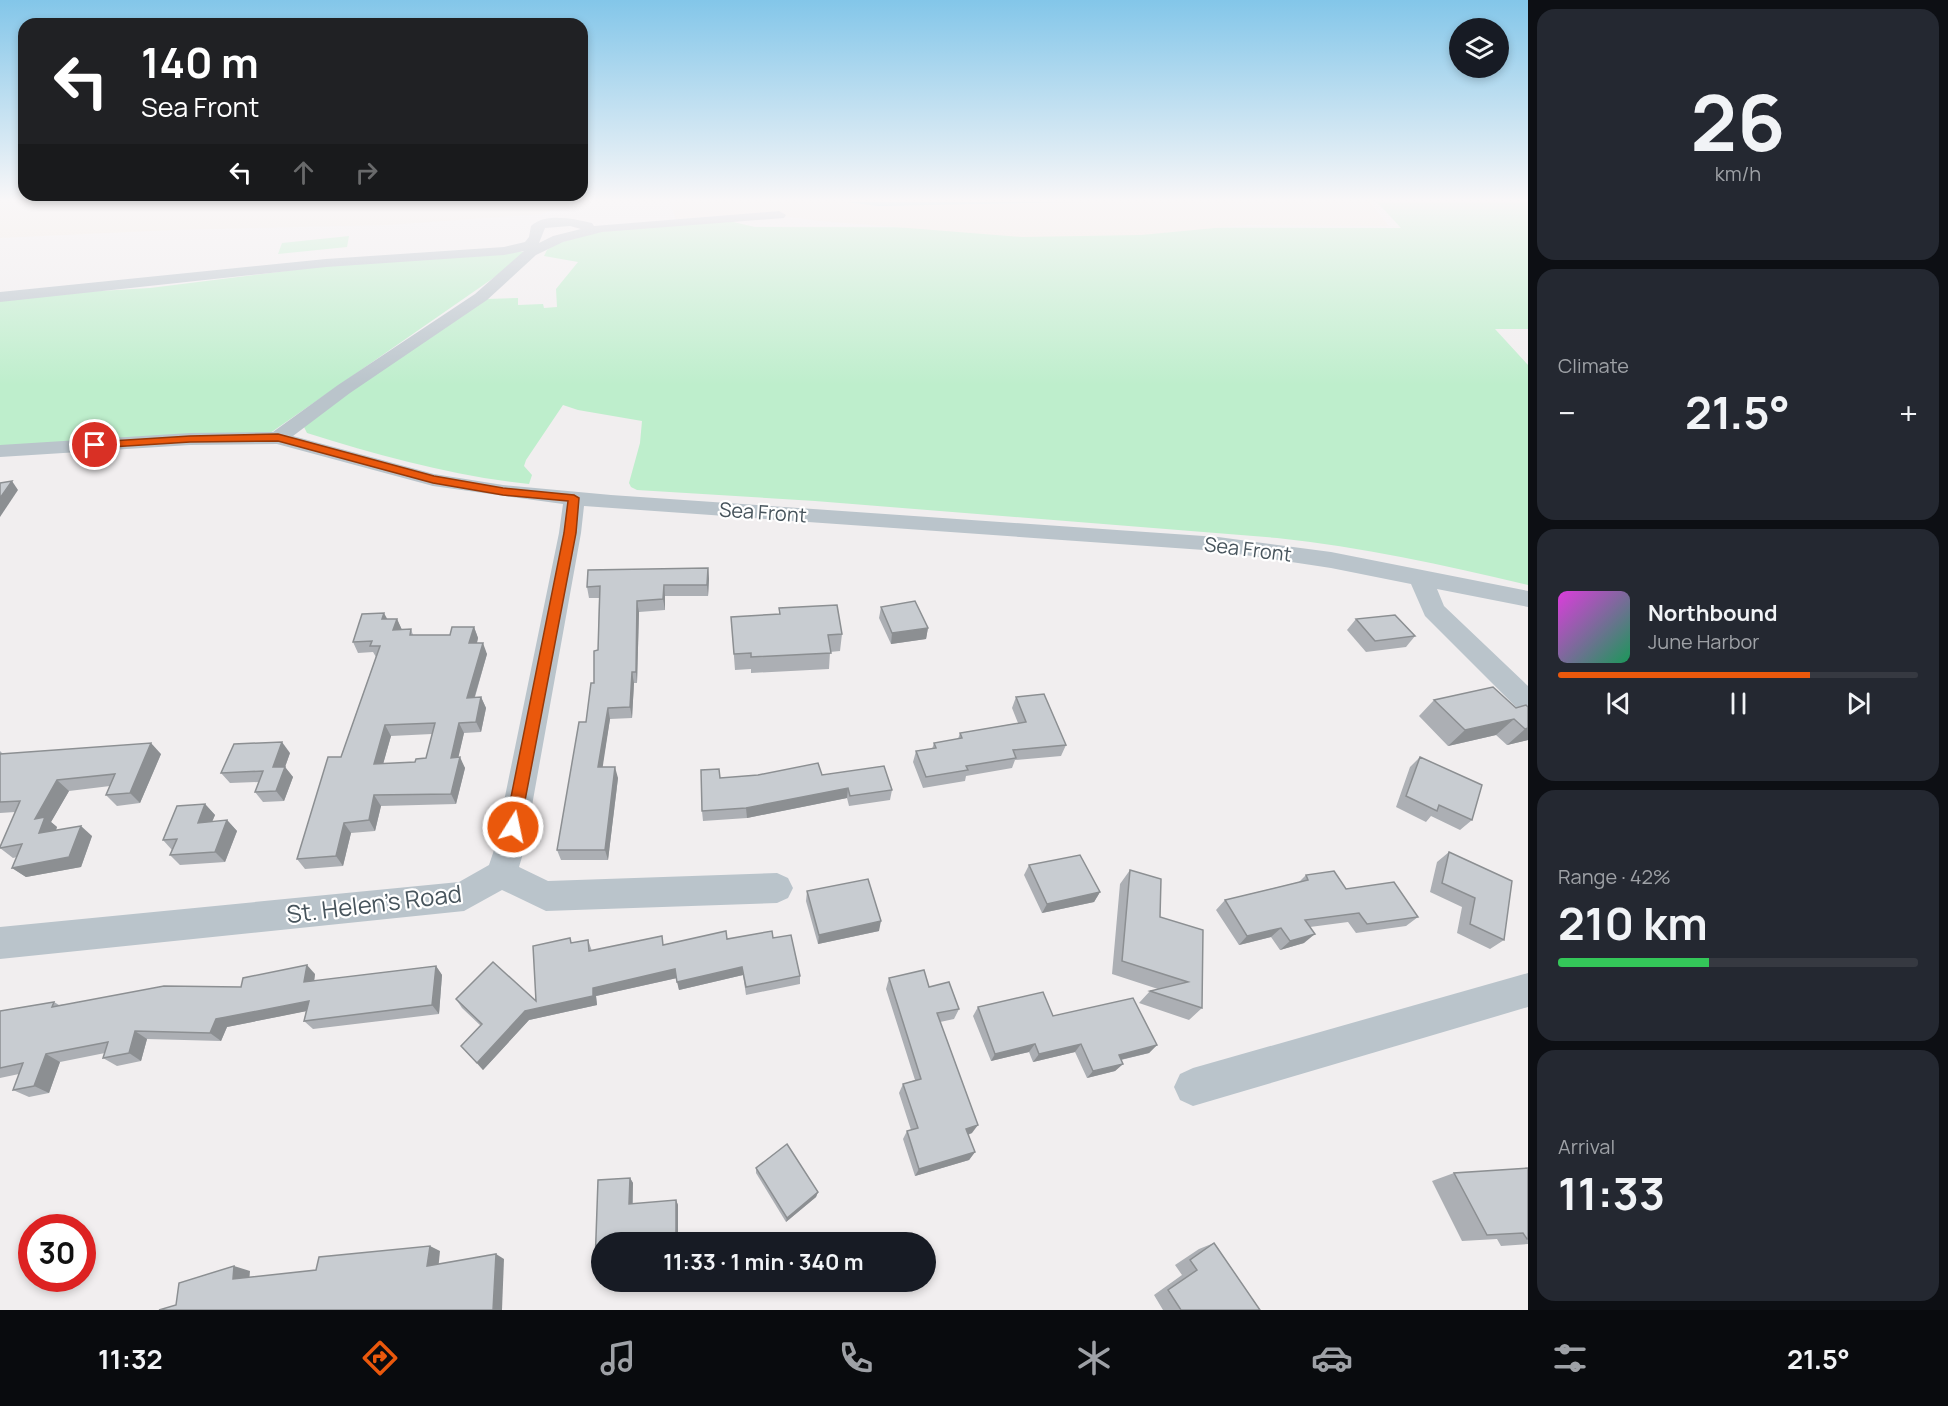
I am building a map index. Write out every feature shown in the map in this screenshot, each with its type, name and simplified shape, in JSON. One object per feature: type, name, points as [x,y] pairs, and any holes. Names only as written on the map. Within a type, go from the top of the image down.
[{"type":"street","points":[[0,297],[325,263]]},
{"type":"street","points":[[278,438],[379,365],[481,297],[516,263]]},
{"type":"street","name":"Sea Front","points":[[0,451],[190,439],[278,438],[433,480],[503,492],[1218,544],[1331,560],[1528,599]]},
{"type":"street","points":[[574,498],[570,533],[509,850],[501,874],[546,896],[777,888]]},
{"type":"street","points":[[1420,576],[1434,610],[1528,703]]},
{"type":"street","name":"St. Helen's Road","points":[[0,943],[464,896],[501,874]]},
{"type":"street","points":[[1193,1087],[1528,990]]},
{"type":"green space","points":[[348,263],[515,263],[263,438],[0,452],[0,297],[150,288]]},
{"type":"green space","points":[[577,263],[1528,263],[1528,329],[1495,329],[1528,365],[1528,585],[1403,557],[1277,538],[815,501],[637,490],[629,483],[640,443],[642,421],[578,410],[563,405],[526,460],[524,466],[532,475],[529,484],[473,476],[417,464],[307,433],[304,427],[305,422],[486,299],[518,298],[518,305],[543,304],[544,308],[557,307],[556,289]]},
{"type":"building","points":[[12,481],[0,498],[0,483]]},
{"type":"building","points":[[708,568],[707,585],[664,585],[663,599],[637,601],[636,672],[632,672],[630,707],[608,708],[598,767],[615,767],[605,850],[557,850],[579,722],[586,722],[591,683],[594,683],[594,651],[598,650],[600,586],[587,587],[588,570]]},
{"type":"building","points":[[915,601],[928,628],[892,633],[881,607]]},
{"type":"building","points":[[837,605],[842,634],[828,635],[831,653],[751,657],[751,653],[734,654],[731,617],[780,614],[779,608]]},
{"type":"building","points":[[384,613],[382,619],[397,619],[393,630],[411,629],[410,635],[450,635],[452,627],[474,627],[469,643],[483,643],[467,698],[481,697],[476,722],[459,723],[451,758],[460,757],[451,794],[374,795],[369,820],[344,823],[336,856],[297,859],[328,757],[341,757],[380,646],[370,646],[372,641],[353,642],[362,614]],"holes":[[[435,723],[426,758],[416,759],[415,762],[374,764],[385,725]]]},
{"type":"building","points":[[1395,615],[1415,636],[1375,641],[1356,619]]},
{"type":"building","points":[[1493,687],[1516,708],[1526,705],[1528,707],[1528,728],[1525,729],[1514,719],[1465,730],[1434,700]]},
{"type":"building","points":[[1044,694],[1066,745],[1013,750],[1016,758],[966,766],[968,770],[926,777],[916,751],[936,748],[934,743],[962,738],[960,733],[1026,722],[1016,697]]},
{"type":"building","points":[[282,742],[273,767],[285,767],[276,791],[255,792],[263,771],[221,773],[234,744]]},
{"type":"building","points":[[151,743],[130,793],[106,795],[115,774],[57,780],[35,819],[45,817],[39,833],[81,826],[69,857],[12,868],[22,844],[0,847],[20,801],[0,802],[0,754]]},
{"type":"building","points":[[1420,757],[1482,785],[1472,820],[1439,805],[1437,811],[1406,796]]},
{"type":"building","points":[[818,763],[822,775],[884,766],[892,790],[850,796],[848,788],[746,808],[702,811],[701,770],[719,769],[720,778],[758,775]]},
{"type":"building","points":[[205,804],[198,823],[227,820],[215,852],[170,855],[177,839],[163,840],[177,806]]},
{"type":"building","points":[[1449,852],[1512,881],[1504,940],[1470,924],[1475,898],[1442,883]]},
{"type":"building","points":[[1080,855],[1100,892],[1047,904],[1029,865]]},
{"type":"building","points":[[1130,870],[1161,879],[1160,917],[1203,930],[1202,1008],[1150,991],[1188,982],[1122,961]]},
{"type":"building","points":[[1334,871],[1346,889],[1394,882],[1418,917],[1367,924],[1359,913],[1305,920],[1315,934],[1290,941],[1281,928],[1247,936],[1225,900],[1308,880],[1306,875]]},
{"type":"building","points":[[868,879],[881,921],[819,935],[807,891]]},
{"type":"building","points":[[726,931],[727,939],[772,931],[773,938],[791,935],[800,976],[746,987],[742,967],[677,982],[675,969],[593,988],[593,996],[525,1011],[477,1063],[461,1046],[482,1024],[456,999],[493,962],[536,1001],[533,946],[570,938],[571,943],[588,940],[589,951],[662,936],[663,945]]},
{"type":"building","points":[[307,965],[304,982],[436,966],[432,1005],[304,1021],[309,1001],[216,1019],[210,1033],[135,1031],[129,1053],[103,1058],[108,1042],[46,1054],[34,1086],[13,1090],[23,1063],[0,1068],[0,1011],[54,1002],[52,1007],[164,986],[241,987],[243,978]]},
{"type":"building","points":[[924,970],[929,987],[949,982],[959,1009],[937,1013],[978,1125],[966,1129],[975,1152],[919,1169],[907,1131],[918,1128],[903,1084],[921,1079],[889,978]]},
{"type":"building","points":[[1043,992],[1053,1016],[1133,998],[1157,1045],[1119,1055],[1123,1064],[1093,1071],[1081,1044],[1039,1054],[1035,1044],[995,1054],[978,1007]]},
{"type":"building","points":[[787,1144],[818,1192],[787,1218],[756,1168]]},
{"type":"building","points":[[1528,1168],[1528,1239],[1523,1233],[1487,1235],[1454,1173]]},
{"type":"building","points":[[630,1178],[629,1204],[676,1200],[676,1232],[596,1232],[598,1180]]},
{"type":"building","points":[[1214,1243],[1260,1310],[1181,1310],[1168,1290],[1197,1270],[1190,1260]]},
{"type":"building","points":[[430,1246],[427,1266],[496,1254],[493,1310],[159,1310],[176,1305],[179,1283],[234,1266],[233,1279],[316,1270],[319,1257]]},
{"type":"route","points":[[95,445],[190,439],[278,438],[433,480],[503,492],[574,498],[570,533],[513,827]]}]
